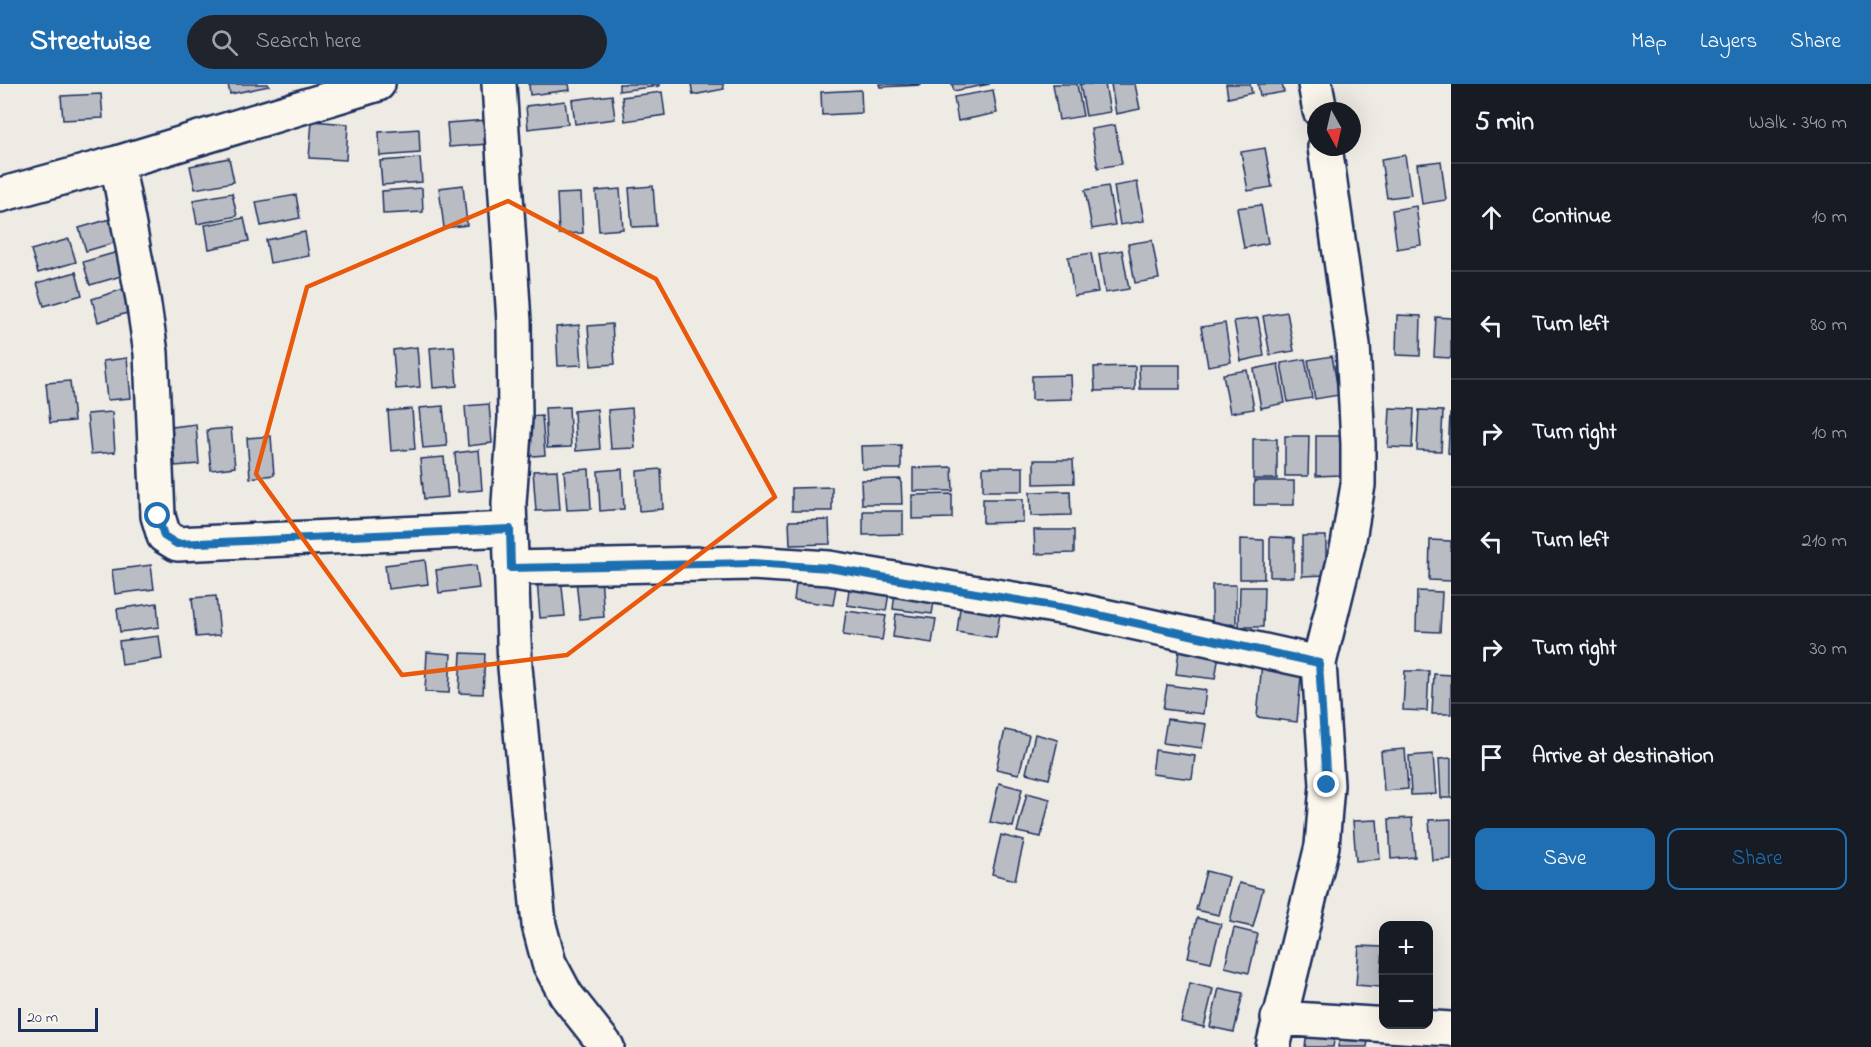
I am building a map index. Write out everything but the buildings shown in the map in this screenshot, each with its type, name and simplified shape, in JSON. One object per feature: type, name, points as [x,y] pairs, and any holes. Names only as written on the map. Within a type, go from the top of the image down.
[{"type":"street","points":[[0,195],[117,163],[378,84]]},
{"type":"street","points":[[499,84],[514,322],[515,418],[509,503],[511,568],[516,667],[539,925],[549,963],[566,995],[607,1047]]},
{"type":"street","points":[[1316,84],[1319,102]]},
{"type":"street","points":[[1326,156],[1353,345],[1359,485],[1348,545],[1319,663],[1327,785],[1322,846],[1276,1032],[1451,1029]]},
{"type":"street","points":[[117,163],[151,353],[158,516],[164,536],[177,544],[510,529]]},
{"type":"street","points":[[511,568],[752,563],[829,568],[1071,609],[1319,663]]},
{"type":"highlighted area","points":[[508,201],[656,279],[775,497],[567,655],[402,675],[256,474],[307,287]]},
{"type":"route","points":[[158,516],[164,536],[177,544],[510,529],[511,568],[752,563],[829,568],[1071,609],[1319,663],[1327,785]]}]
